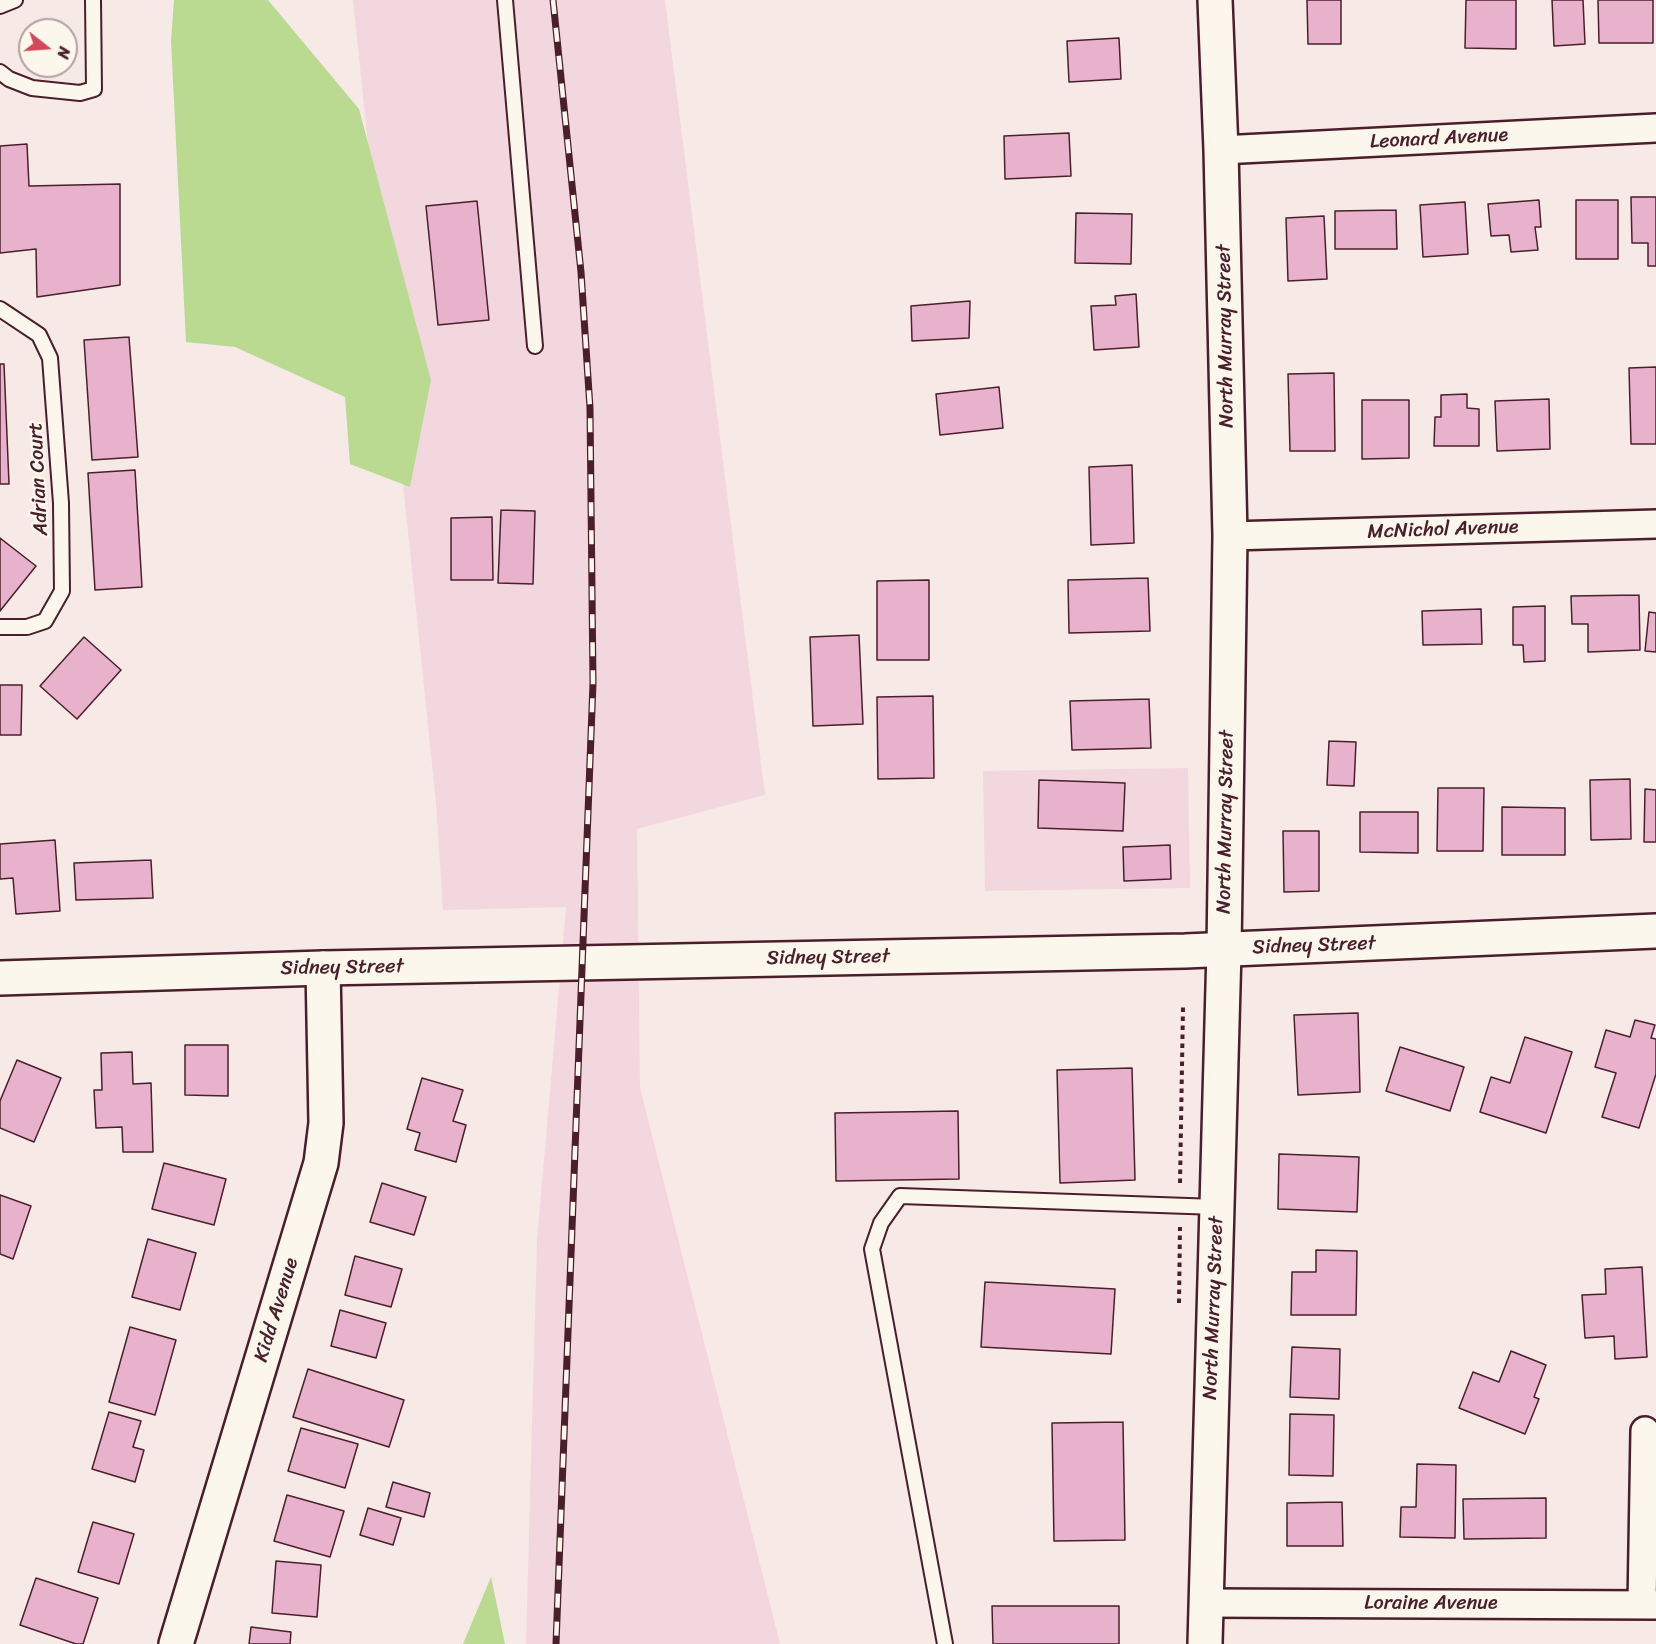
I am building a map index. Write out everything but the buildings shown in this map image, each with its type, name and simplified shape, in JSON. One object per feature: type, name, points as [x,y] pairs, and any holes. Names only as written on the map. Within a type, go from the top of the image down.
[{"type":"street","name":"North Murray Street","points":[[1205,1644],[1224,950],[1230,536],[1221,150],[1215,0]]},
{"type":"street","name":"Leonard Avenue","points":[[1221,150],[1656,128]]},
{"type":"street","name":"McNichol Avenue","points":[[1230,536],[1656,524]]},
{"type":"street","name":"Sidney Street","points":[[0,978],[323,968],[1224,950],[1656,931]]},
{"type":"street","name":"Kidd Avenue","points":[[176,1644],[321,1163],[326,1123],[323,968]]},
{"type":"street","points":[[1645,1431],[1649,1605]]},
{"type":"street","name":"Loraine Avenue","points":[[1205,1603],[1649,1605]]},
{"type":"lane","points":[[0,6],[15,0]]},
{"type":"lane","points":[[0,72],[9,80],[32,88],[80,93],[94,89],[93,0]]},
{"type":"lane","points":[[506,0],[535,346]]},
{"type":"lane","name":"Adrian Court","points":[[0,309],[39,335],[50,358],[62,503],[62,591],[45,621],[27,627],[0,627]]},
{"type":"lane","points":[[945,1644],[873,1249],[880,1223],[900,1196],[1217,1207]]},
{"type":"shaded area","points":[[353,0],[665,0],[765,795],[637,829],[640,1087],[780,1644],[526,1644],[537,1240],[566,907],[443,910],[436,803]]},
{"type":"shaded area","points":[[1188,768],[1190,888],[985,891],[983,771]]},
{"type":"green space","points":[[174,0],[268,0],[359,109],[431,380],[410,487],[350,464],[345,397],[235,347],[186,342],[171,41]]},
{"type":"green space","points":[[491,1577],[505,1644],[463,1644]]},
{"type":"railway","points":[[553,0],[581,272],[590,408],[593,683],[556,1644]]}]
